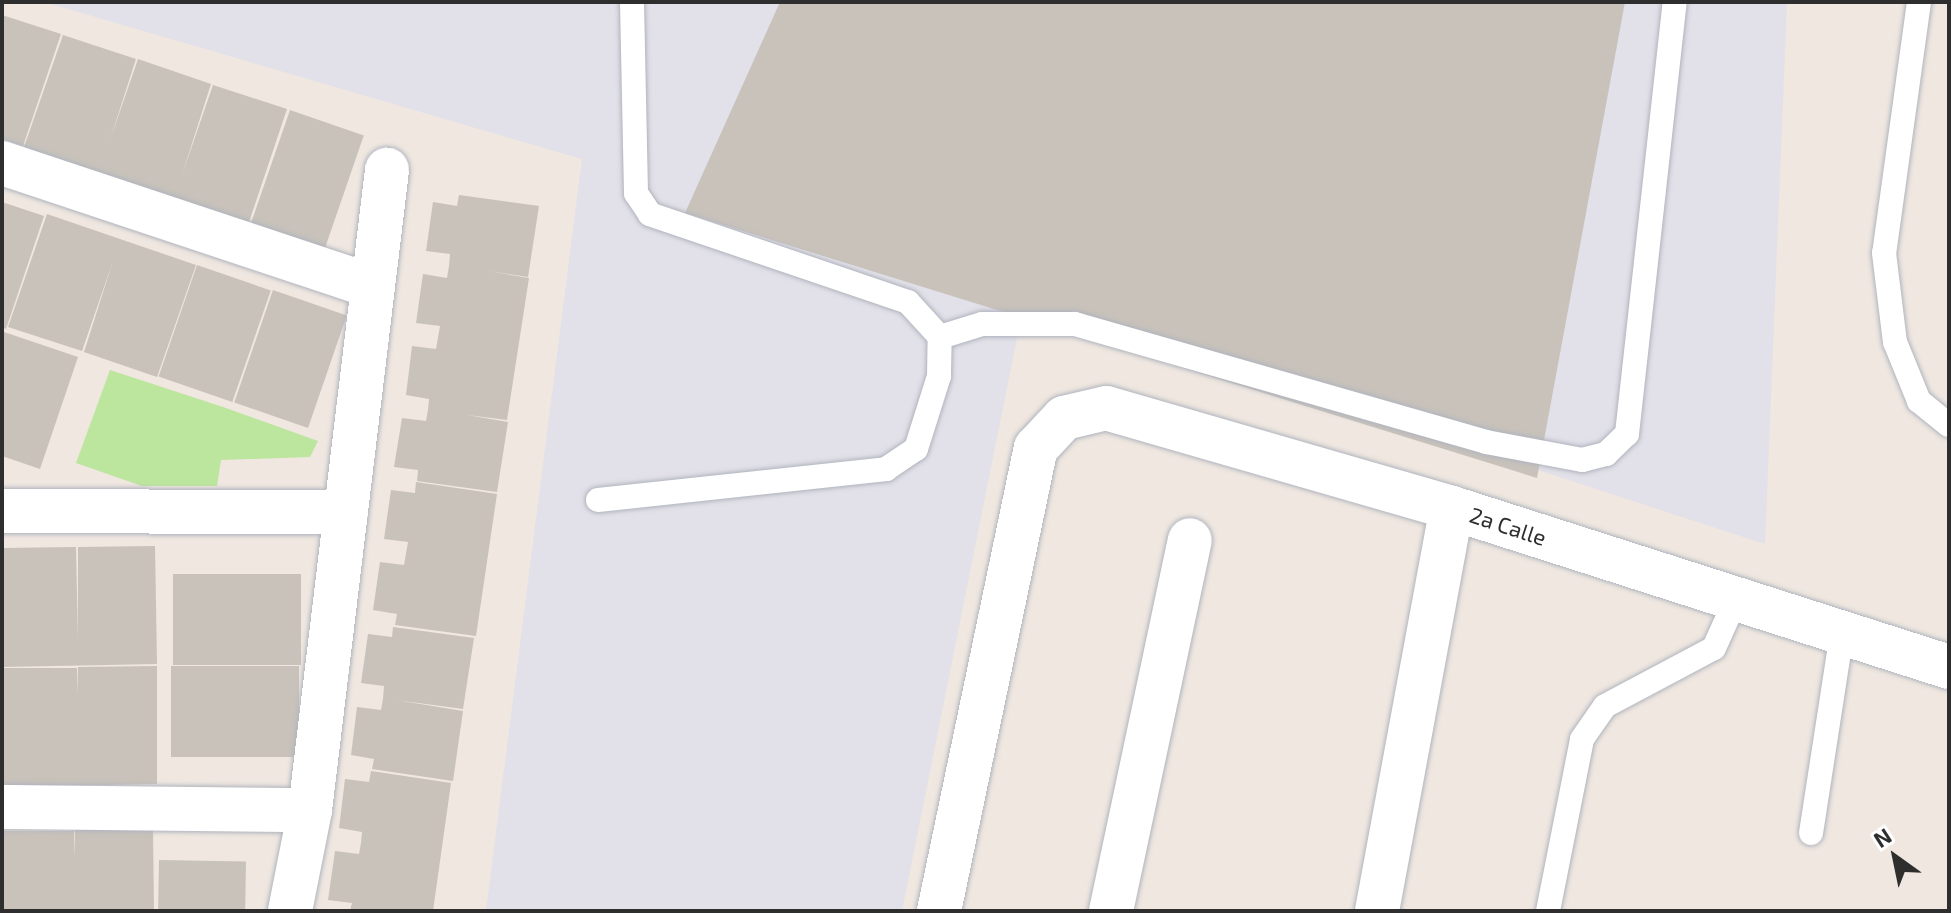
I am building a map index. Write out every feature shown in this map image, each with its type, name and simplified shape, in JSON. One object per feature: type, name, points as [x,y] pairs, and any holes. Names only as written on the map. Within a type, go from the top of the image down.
[{"type":"street","points":[[2,163],[368,285]]},
{"type":"street","points":[[290,911],[310,810],[346,512],[368,285],[387,170]]},
{"type":"street","name":"2a Calle","points":[[939,911],[1036,448],[1064,418],[1106,408],[1452,508],[1949,667]]},
{"type":"street","points":[[2,478],[99,510]]},
{"type":"street","points":[[1377,911],[1452,508]]},
{"type":"street","points":[[2,511],[346,512]]},
{"type":"street","points":[[1111,911],[1190,540]]},
{"type":"street","points":[[2,807],[310,810]]},
{"type":"lane","points":[[598,500],[886,469],[916,449],[939,376],[940,337],[908,302],[650,214],[636,193],[632,2]]},
{"type":"lane","points":[[940,337],[982,324],[1075,324],[1486,442],[1582,460],[1606,454],[1627,434],[1675,2]]},
{"type":"lane","points":[[1919,2],[1884,253],[1895,342],[1919,401],[1949,425]]},
{"type":"lane","points":[[1548,911],[1582,739],[1605,706],[1714,648],[1736,599]]},
{"type":"lane","points":[[1811,833],[1842,632]]},
{"type":"shaded area","points":[[44,2],[1787,2],[1765,544],[1024,303],[902,911],[486,911],[582,159]]},
{"type":"green space","points":[[110,370],[318,441],[310,457],[221,460],[217,486],[142,486],[76,463]]},
{"type":"building","points":[[780,2],[1625,2],[1537,478],[685,213]]},
{"type":"building","points":[[2,15],[61,34],[23,146],[2,139]]},
{"type":"building","points":[[63,35],[136,59],[110,140],[138,59],[211,84],[182,175],[213,85],[287,109],[249,222],[24,147]]},
{"type":"building","points":[[290,110],[364,135],[325,248],[251,223]]},
{"type":"building","points":[[459,195],[539,206],[528,277],[488,271],[529,278],[507,420],[467,415],[508,422],[497,492],[417,481],[418,470],[394,467],[402,418],[426,421],[428,410],[429,399],[406,395],[412,346],[436,349],[440,326],[416,323],[423,274],[447,278],[449,266],[450,254],[426,251],[433,202],[457,206]]},
{"type":"building","points":[[2,202],[44,216],[6,329],[2,327]]},
{"type":"building","points":[[47,214],[196,265],[157,377],[84,352],[113,261],[82,351],[8,327]]},
{"type":"building","points":[[197,265],[271,290],[232,402],[159,377]]},
{"type":"building","points":[[273,290],[347,315],[308,428],[234,403]]},
{"type":"building","points":[[4,332],[78,357],[40,469],[2,456]]},
{"type":"building","points":[[416,482],[497,494],[476,636],[395,625],[397,614],[373,610],[380,562],[404,565],[408,542],[384,539],[391,490],[415,493]]},
{"type":"building","points":[[155,546],[157,664],[2,667],[2,548],[76,547],[78,640],[78,547]]},
{"type":"building","points":[[173,574],[301,574],[301,665],[173,665]]},
{"type":"building","points":[[393,627],[474,638],[463,709],[396,700],[463,711],[453,781],[372,769],[374,759],[351,755],[357,707],[381,710],[383,699],[384,686],[361,683],[368,634],[392,637]]},
{"type":"building","points":[[157,666],[157,784],[2,787],[2,668],[77,668],[78,695],[78,667]]},
{"type":"building","points":[[171,666],[299,666],[299,757],[171,757]]},
{"type":"building","points":[[371,771],[451,783],[433,911],[350,911],[352,903],[328,900],[335,851],[359,854],[361,843],[362,832],[339,828],[345,779],[369,782]]},
{"type":"building","points":[[153,829],[154,911],[2,911],[2,831],[74,831],[75,858],[75,830]]},
{"type":"building","points":[[159,860],[246,862],[245,911],[158,911]]}]
